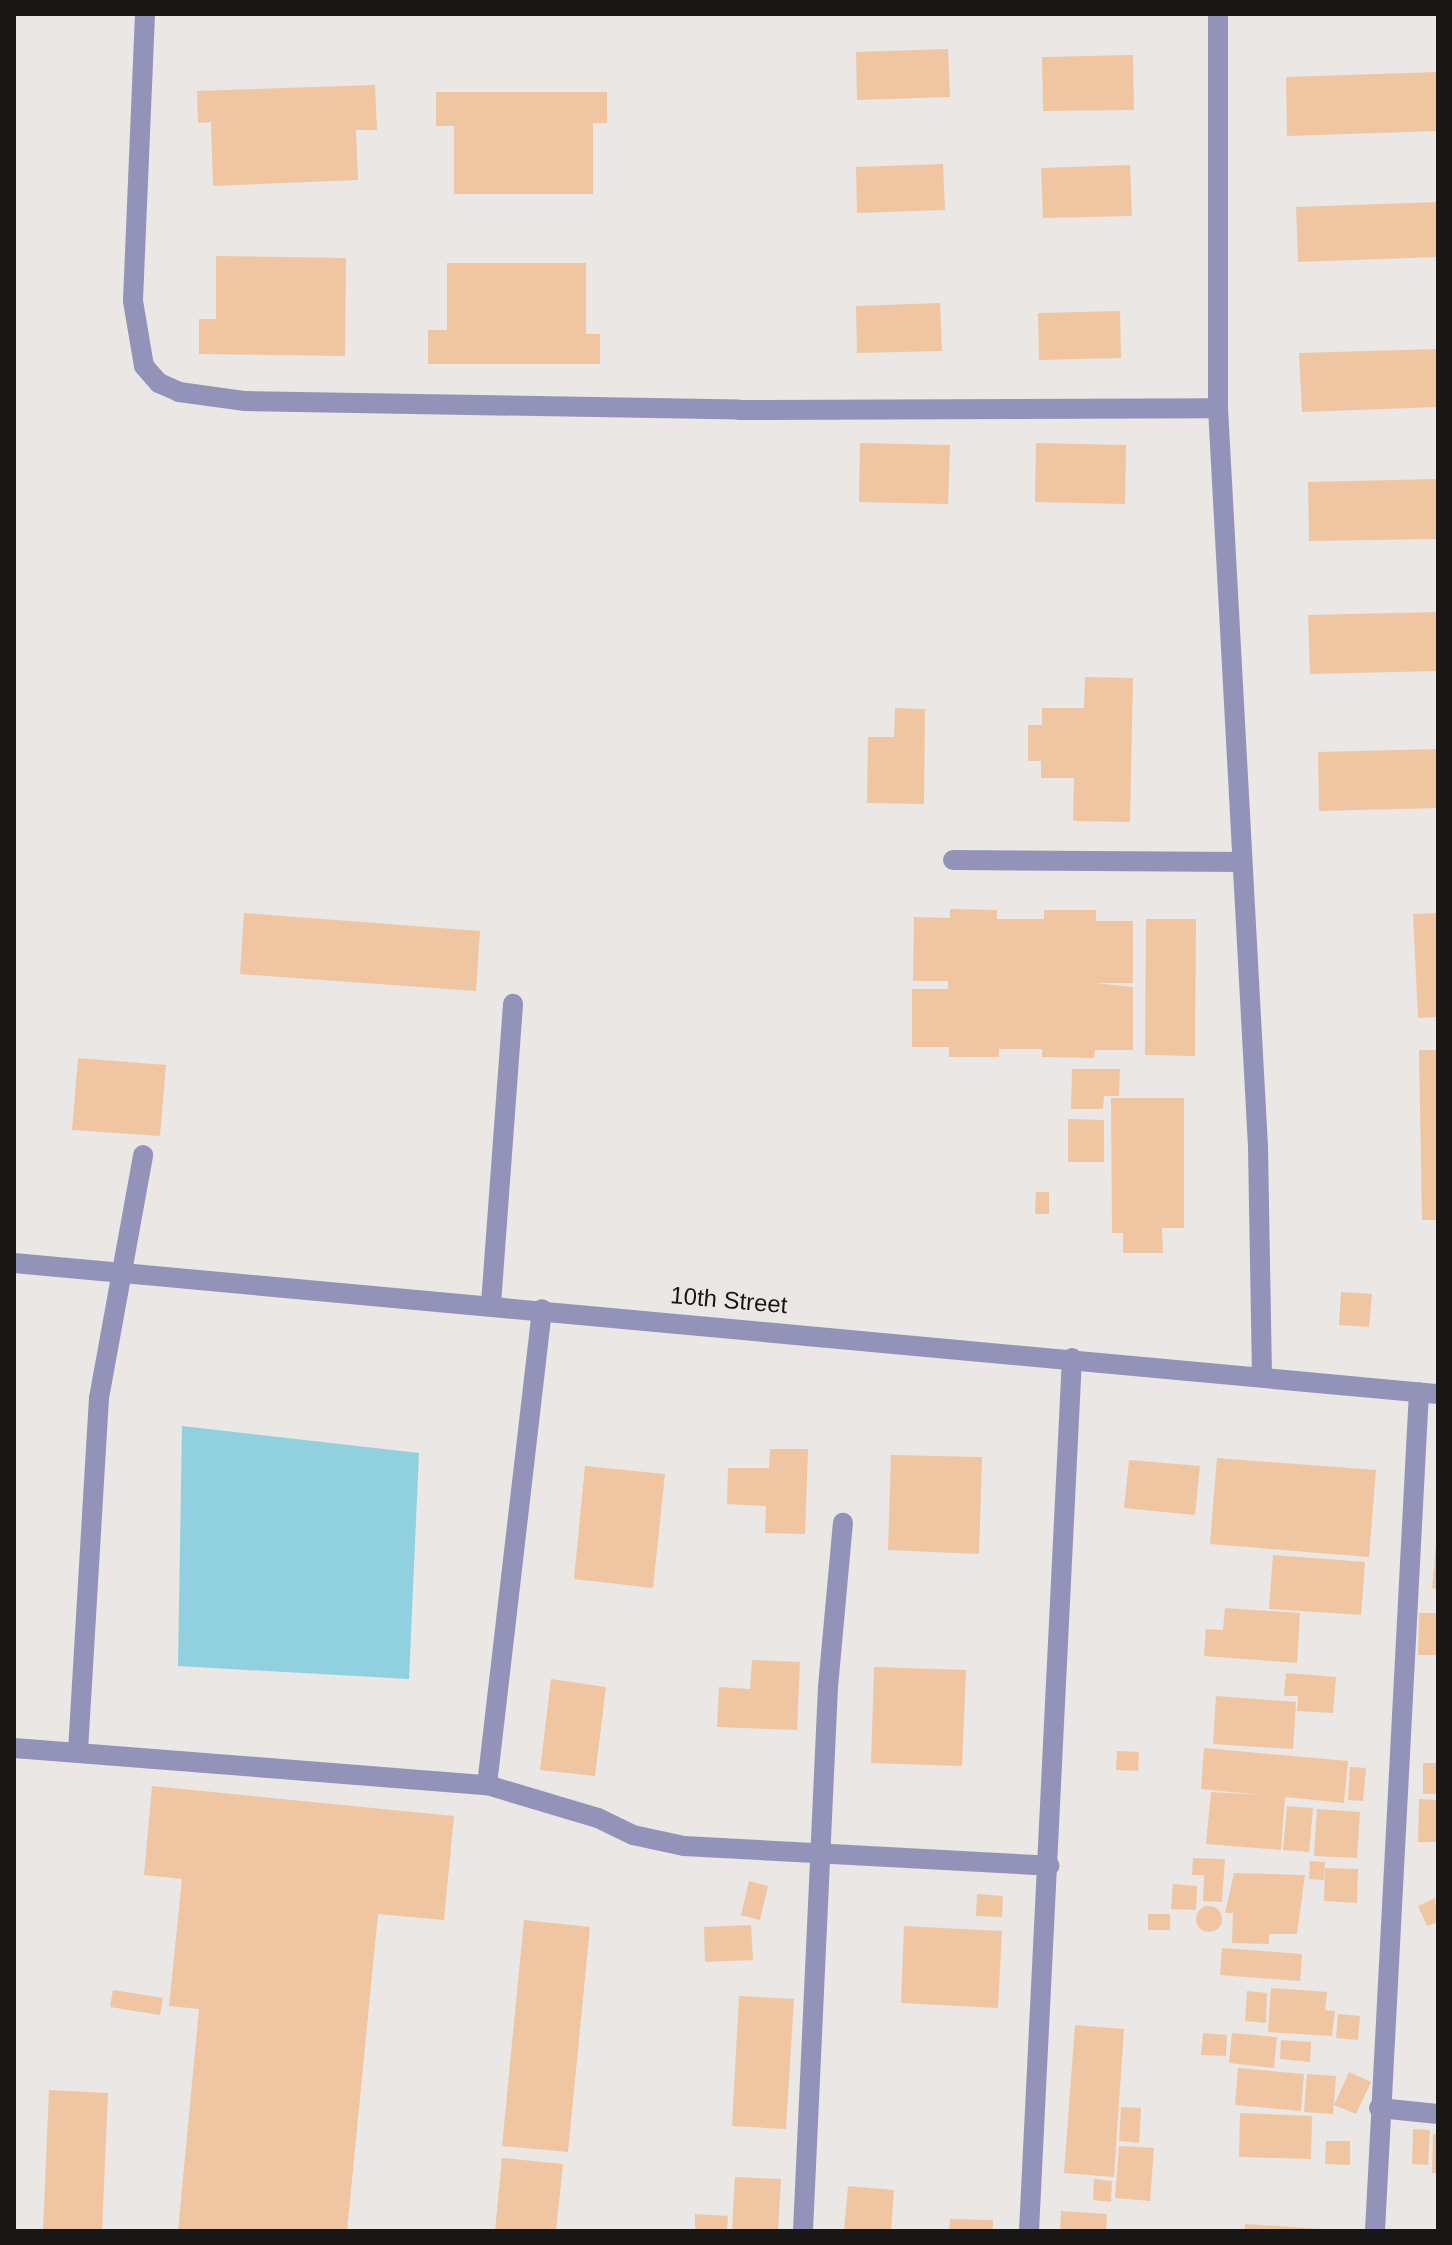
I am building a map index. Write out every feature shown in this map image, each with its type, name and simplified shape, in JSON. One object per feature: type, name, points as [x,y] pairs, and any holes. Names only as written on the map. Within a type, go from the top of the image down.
[{"type":"street","points":[[145,14],[133,301],[144,366],[159,383],[179,392],[245,401],[723,410],[1218,408]]},
{"type":"street","points":[[1218,14],[1218,408],[1258,1147],[1262,1376]]},
{"type":"street","points":[[953,860],[1242,862]]},
{"type":"street","points":[[491,1304],[513,1004]]},
{"type":"street","points":[[78,1751],[99,1398],[143,1155]]},
{"type":"street","name":"10th Street","points":[[14,1263],[491,1304],[1429,1393]]},
{"type":"street","points":[[487,1785],[542,1309]]},
{"type":"street","points":[[1029,2231],[1072,1358]]},
{"type":"street","points":[[1375,2231],[1379,2108],[1429,1393]]},
{"type":"street","points":[[803,2231],[819,1855],[843,1523]]},
{"type":"street","points":[[14,1748],[487,1785],[598,1818],[655,1841],[819,1855],[1049,1866]]},
{"type":"street","points":[[1379,2108],[1438,2114]]},
{"type":"water","points":[[182,1426],[419,1453],[409,1679],[178,1666]]},
{"type":"building","points":[[948,49],[950,97],[857,100],[856,52]]},
{"type":"building","points":[[1133,55],[1134,110],[1043,111],[1042,57]]},
{"type":"building","points":[[1438,72],[1438,131],[1287,136],[1286,77]]},
{"type":"building","points":[[375,85],[377,130],[356,130],[358,180],[213,186],[211,122],[198,123],[197,91]]},
{"type":"building","points":[[436,92],[607,92],[607,123],[593,123],[593,194],[454,194],[454,126],[436,126]]},
{"type":"building","points":[[943,164],[945,210],[857,213],[856,167]]},
{"type":"building","points":[[1130,165],[1132,216],[1043,218],[1041,168]]},
{"type":"building","points":[[1438,202],[1438,257],[1298,262],[1296,207]]},
{"type":"building","points":[[216,256],[346,258],[345,356],[199,354],[199,319],[216,319]]},
{"type":"building","points":[[447,263],[586,263],[586,334],[600,334],[600,364],[428,364],[428,330],[447,330]]},
{"type":"building","points":[[940,303],[942,351],[857,353],[856,306]]},
{"type":"building","points":[[1120,311],[1121,358],[1039,360],[1038,313]]},
{"type":"building","points":[[1438,349],[1438,407],[1302,412],[1299,353]]},
{"type":"building","points":[[860,443],[950,445],[948,504],[859,502]]},
{"type":"building","points":[[1036,443],[1126,445],[1125,504],[1035,502]]},
{"type":"building","points":[[1438,479],[1438,539],[1309,541],[1308,482]]},
{"type":"building","points":[[1438,612],[1438,671],[1310,674],[1308,615]]},
{"type":"building","points":[[1085,677],[1133,678],[1130,822],[1073,821],[1074,778],[1041,778],[1041,761],[1028,761],[1028,725],[1042,725],[1042,708],[1084,708]]},
{"type":"building","points":[[895,708],[925,709],[924,804],[867,803],[868,737],[894,737]]},
{"type":"building","points":[[1438,749],[1438,808],[1319,811],[1318,752]]},
{"type":"building","points":[[950,909],[997,910],[997,919],[1044,919],[1044,910],[1096,910],[1096,921],[1133,921],[1133,983],[1095,983],[1133,987],[1133,1050],[1095,1050],[1094,1058],[1042,1057],[1042,1049],[999,1049],[999,1057],[949,1057],[949,1047],[912,1047],[912,989],[948,989],[948,981],[913,981],[914,917],[950,918]]},
{"type":"building","points":[[244,913],[480,931],[476,991],[240,974]]},
{"type":"building","points":[[1438,913],[1438,1017],[1418,1018],[1413,914]]},
{"type":"building","points":[[1146,919],[1196,919],[1195,1056],[1145,1055]]},
{"type":"building","points":[[1419,1050],[1438,1050],[1438,1220],[1422,1220]]},
{"type":"building","points":[[78,1058],[166,1065],[160,1136],[72,1130]]},
{"type":"building","points":[[1072,1069],[1120,1069],[1119,1096],[1104,1096],[1103,1109],[1071,1109]]},
{"type":"building","points":[[1111,1098],[1184,1098],[1184,1228],[1162,1228],[1163,1253],[1123,1253],[1123,1233],[1112,1233]]},
{"type":"building","points":[[1068,1119],[1104,1120],[1104,1162],[1068,1162]]},
{"type":"building","points":[[1036,1192],[1049,1192],[1049,1214],[1035,1214]]},
{"type":"building","points":[[1341,1292],[1372,1294],[1369,1327],[1339,1325]]},
{"type":"building","points":[[770,1449],[808,1449],[805,1534],[765,1533],[766,1506],[727,1504],[728,1468],[769,1468]]},
{"type":"building","points":[[891,1455],[982,1457],[979,1554],[888,1550]]},
{"type":"building","points":[[1217,1458],[1376,1470],[1369,1557],[1210,1544]]},
{"type":"building","points":[[1129,1460],[1200,1466],[1195,1515],[1124,1508]]},
{"type":"building","points":[[585,1466],[665,1474],[653,1588],[574,1579]]},
{"type":"building","points":[[1438,1545],[1438,1589],[1432,1588]]},
{"type":"building","points":[[1273,1555],[1365,1562],[1361,1615],[1269,1609]]},
{"type":"building","points":[[1225,1608],[1300,1613],[1297,1663],[1204,1656],[1206,1629],[1223,1630]]},
{"type":"building","points":[[1419,1613],[1438,1613],[1438,1655],[1418,1655]]},
{"type":"building","points":[[752,1660],[800,1662],[797,1730],[717,1727],[719,1687],[750,1689]]},
{"type":"building","points":[[874,1667],[966,1670],[962,1766],[871,1763]]},
{"type":"building","points":[[1286,1673],[1336,1677],[1333,1713],[1297,1711],[1298,1696],[1284,1696]]},
{"type":"building","points":[[551,1679],[606,1687],[595,1776],[540,1770]]},
{"type":"building","points":[[1216,1696],[1296,1702],[1293,1749],[1213,1744]]},
{"type":"building","points":[[1204,1748],[1348,1761],[1344,1803],[1285,1797],[1281,1850],[1206,1844],[1211,1792],[1261,1795],[1201,1789]]},
{"type":"building","points":[[1117,1751],[1139,1752],[1138,1771],[1116,1770]]},
{"type":"building","points":[[1423,1763],[1438,1763],[1438,1794],[1423,1794]]},
{"type":"building","points":[[1350,1767],[1366,1768],[1363,1801],[1348,1800]]},
{"type":"building","points":[[152,1786],[454,1816],[444,1920],[378,1914],[347,2231],[178,2231],[199,2009],[169,2006],[182,1879],[144,1875]]},
{"type":"building","points":[[1419,1799],[1438,1800],[1438,1842],[1418,1842]]},
{"type":"building","points":[[1287,1806],[1313,1808],[1309,1852],[1283,1850]]},
{"type":"building","points":[[1317,1809],[1360,1812],[1357,1858],[1314,1856]]},
{"type":"building","points":[[1193,1858],[1225,1859],[1222,1902],[1203,1901],[1204,1875],[1192,1875]]},
{"type":"building","points":[[1310,1861],[1325,1862],[1324,1880],[1309,1879]]},
{"type":"building","points":[[1325,1868],[1358,1869],[1357,1903],[1324,1901]]},
{"type":"building","points":[[1234,1873],[1305,1875],[1297,1934],[1269,1934],[1269,1944],[1232,1943],[1233,1913],[1225,1913]]},
{"type":"building","points":[[749,1881],[768,1886],[760,1920],[741,1915]]},
{"type":"building","points":[[1173,1884],[1197,1886],[1196,1910],[1171,1909]]},
{"type":"building","points":[[977,1894],[1003,1896],[1002,1917],[976,1916]]},
{"type":"building","points":[[1435,1898],[1438,1922],[1427,1926],[1418,1906]]},
{"type":"building","points":[[1209,1906],[1218,1910],[1222,1919],[1218,1928],[1209,1932],[1200,1928],[1196,1919],[1200,1910]]},
{"type":"building","points":[[1148,1914],[1170,1914],[1170,1930],[1148,1930]]},
{"type":"building","points":[[524,1920],[590,1927],[568,2152],[502,2146]]},
{"type":"building","points":[[751,1925],[753,1960],[705,1962],[704,1927]]},
{"type":"building","points":[[904,1926],[1002,1931],[998,2008],[901,2003]]},
{"type":"building","points":[[1222,1948],[1302,1954],[1300,1981],[1220,1975]]},
{"type":"building","points":[[1271,1988],[1327,1992],[1325,2010],[1335,2011],[1332,2036],[1268,2032]]},
{"type":"building","points":[[113,1990],[163,1998],[160,2015],[110,2007]]},
{"type":"building","points":[[1247,1991],[1267,1993],[1266,2023],[1245,2021]]},
{"type":"building","points":[[739,1996],[794,1999],[786,2129],[732,2126]]},
{"type":"building","points":[[1338,2014],[1360,2016],[1358,2040],[1336,2038]]},
{"type":"building","points":[[1075,2025],[1124,2029],[1114,2177],[1064,2173]]},
{"type":"building","points":[[1203,2033],[1227,2035],[1226,2056],[1201,2055]]},
{"type":"building","points":[[1232,2033],[1277,2037],[1274,2068],[1229,2063]]},
{"type":"building","points":[[1281,2040],[1311,2042],[1310,2062],[1280,2059]]},
{"type":"building","points":[[1238,2068],[1304,2074],[1301,2111],[1235,2105]]},
{"type":"building","points":[[1349,2072],[1371,2082],[1356,2114],[1334,2105]]},
{"type":"building","points":[[1307,2074],[1336,2076],[1333,2114],[1304,2112]]},
{"type":"building","points":[[49,2090],[108,2093],[102,2231],[43,2231]]},
{"type":"building","points":[[1121,2107],[1141,2108],[1139,2143],[1119,2141]]},
{"type":"building","points":[[1240,2113],[1312,2116],[1311,2159],[1239,2157]]},
{"type":"building","points":[[1413,2129],[1430,2130],[1428,2165],[1412,2164]]},
{"type":"building","points":[[1433,2134],[1438,2134],[1438,2173],[1432,2173]]},
{"type":"building","points":[[1326,2141],[1350,2141],[1350,2165],[1325,2164]]},
{"type":"building","points":[[1119,2146],[1154,2148],[1150,2201],[1115,2198]]},
{"type":"building","points":[[502,2158],[563,2164],[556,2231],[495,2231]]},
{"type":"building","points":[[735,2177],[781,2179],[778,2231],[732,2231]]},
{"type":"building","points":[[1094,2179],[1112,2181],[1111,2202],[1093,2200]]},
{"type":"building","points":[[848,2186],[894,2190],[891,2231],[844,2231]]},
{"type":"building","points":[[1061,2211],[1107,2214],[1106,2231],[1060,2231]]},
{"type":"building","points":[[695,2214],[728,2216],[727,2231],[695,2231]]},
{"type":"building","points":[[950,2219],[993,2220],[993,2231],[949,2231]]},
{"type":"building","points":[[1245,2224],[1322,2229],[1322,2231],[1245,2231]]}]
